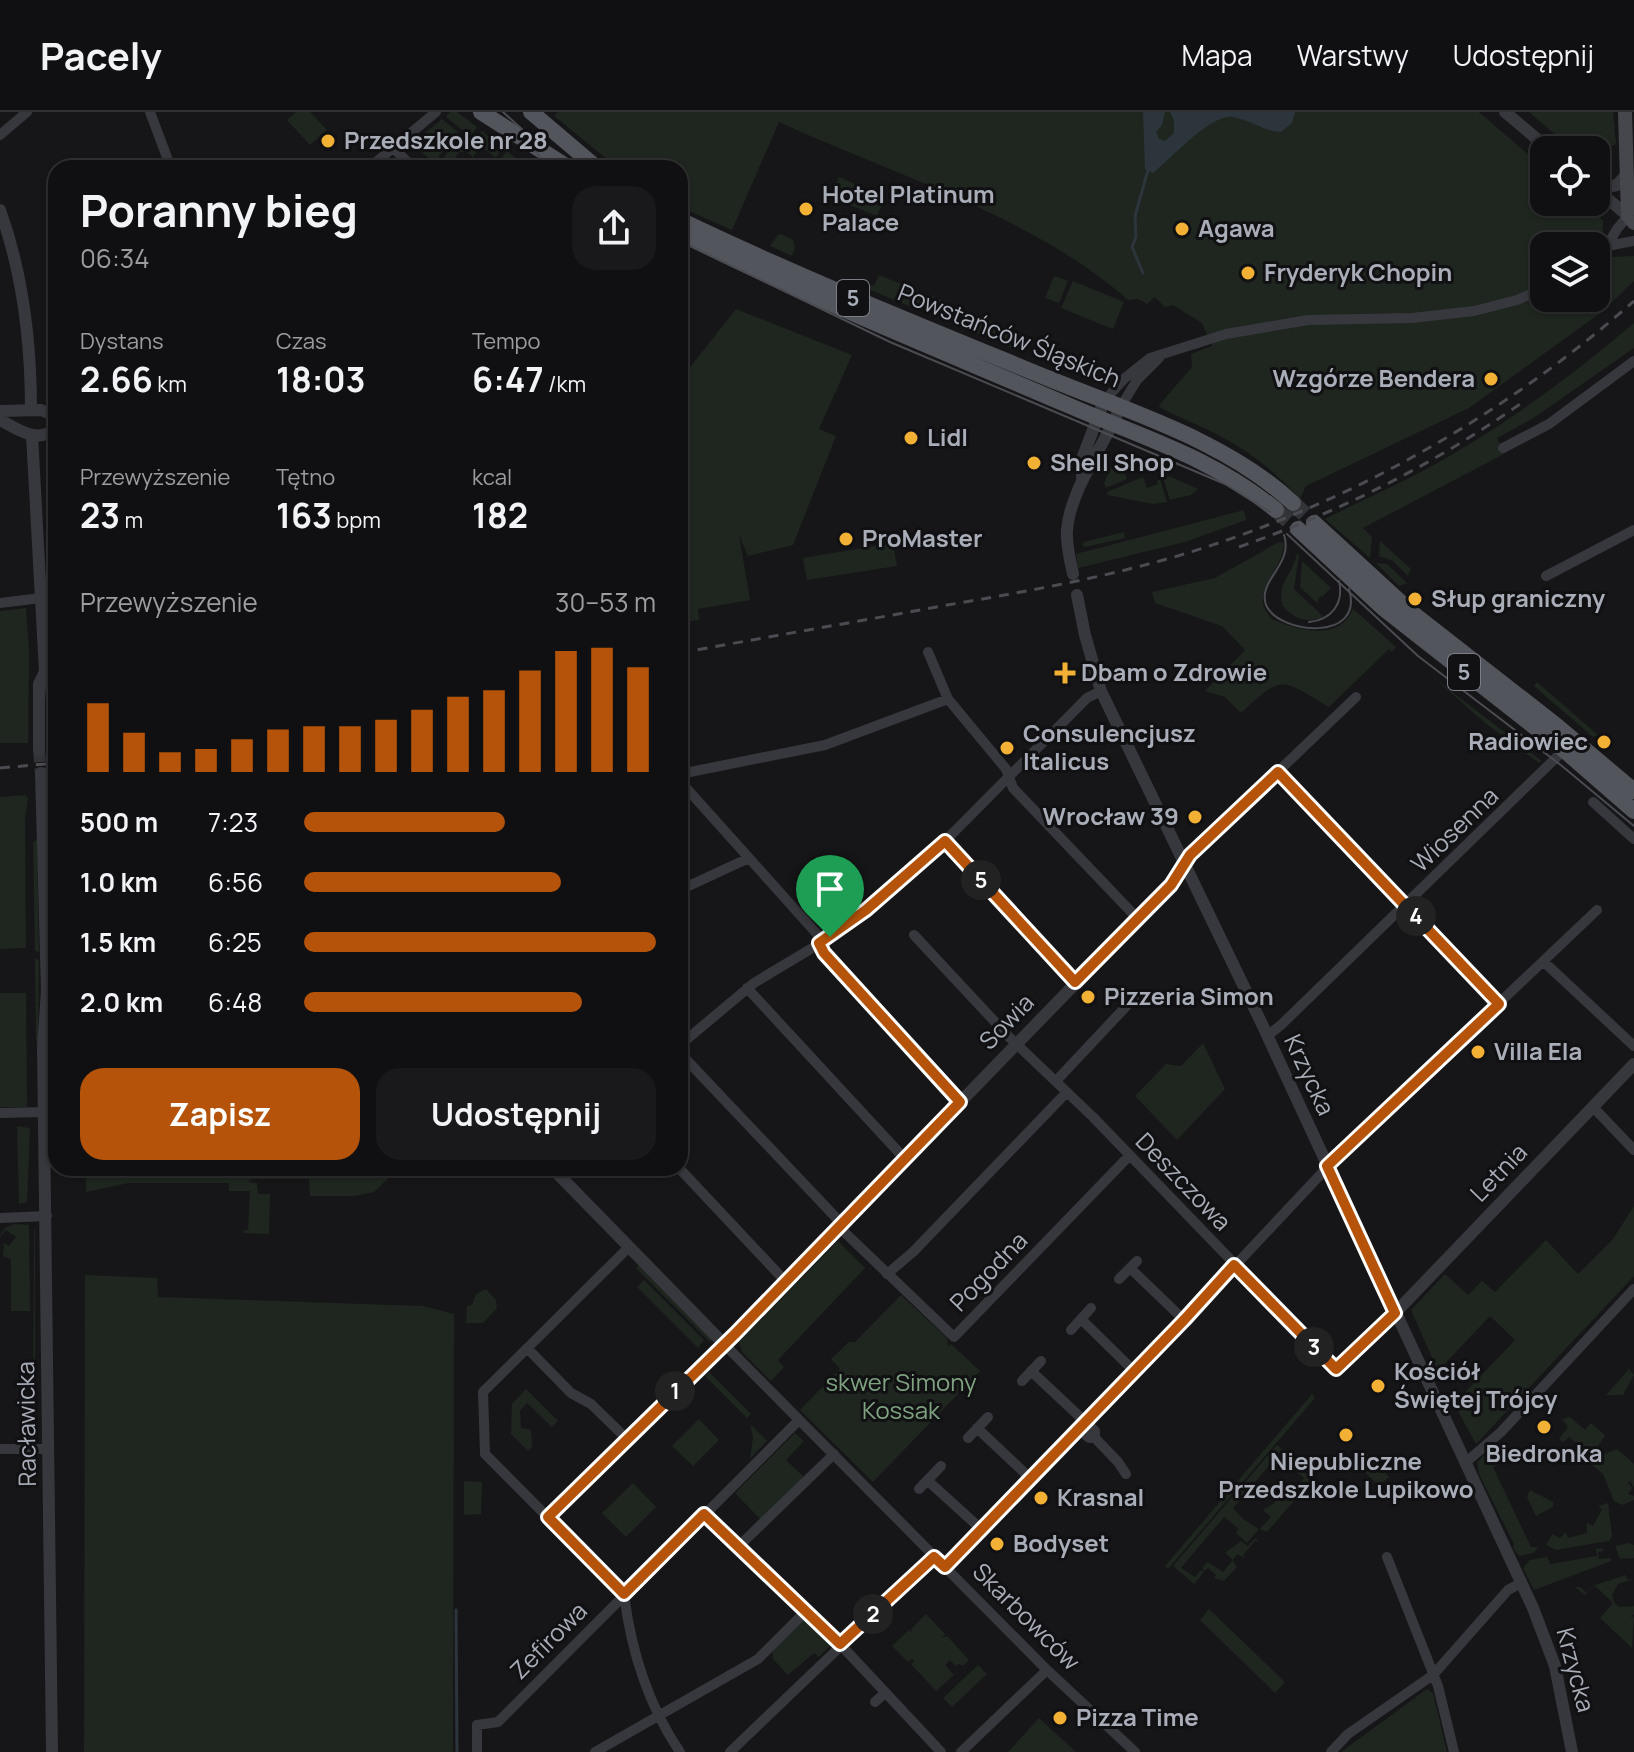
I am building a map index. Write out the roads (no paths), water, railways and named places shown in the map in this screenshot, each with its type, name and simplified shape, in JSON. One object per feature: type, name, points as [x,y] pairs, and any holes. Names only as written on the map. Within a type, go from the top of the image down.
[{"type":"main road","points":[[481,112],[556,160]]},
{"type":"main road","points":[[1625,112],[1631,220]]},
{"type":"main road","points":[[535,113],[565,144],[586,160]]},
{"type":"main road","name":"Powstańców Śląskich","points":[[688,224],[1100,409],[1113,424],[1193,456],[1234,478],[1276,510]]},
{"type":"main road","name":"Powstańców Śląskich","points":[[688,237],[929,347],[1100,409],[1120,408],[1233,458],[1293,503]]},
{"type":"main road","name":"5","points":[[1634,791],[1306,526],[1383,608],[1564,750],[1634,811]]},
{"type":"street","points":[[0,135],[27,112]]},
{"type":"street","points":[[150,112],[168,160]]},
{"type":"street","points":[[379,160],[436,112]]},
{"type":"street","points":[[1505,112],[1533,136]]},
{"type":"street","points":[[510,132],[523,127],[535,113]]},
{"type":"street","points":[[393,148],[406,160]]},
{"type":"street","points":[[1610,186],[1617,185],[1627,174]]},
{"type":"street","points":[[1610,201],[1631,220],[1617,229],[1610,241]]},
{"type":"street","points":[[0,210],[11,239],[26,315],[31,410]]},
{"type":"street","points":[[1610,245],[1634,241]]},
{"type":"street","points":[[1082,481],[1082,459],[1100,409],[1142,363],[1226,334],[1291,322],[1412,318],[1474,311],[1530,294]]},
{"type":"street","points":[[1073,574],[1067,529],[1082,481],[1137,380],[1160,356]]},
{"type":"street","points":[[1503,448],[1549,424],[1634,361]]},
{"type":"street","points":[[48,413],[31,410],[5,417],[21,433],[48,434]]},
{"type":"street","points":[[32,435],[45,672],[48,678]]},
{"type":"street","points":[[1546,576],[1634,530]]},
{"type":"street","name":"Krzycka","points":[[1077,595],[1101,691],[1267,1036],[1546,1638],[1555,1666],[1572,1752]]},
{"type":"street","points":[[0,603],[41,598]]},
{"type":"street","points":[[928,652],[948,699],[1006,769],[1013,788],[1137,918]]},
{"type":"street","points":[[39,750],[39,684],[45,672]]},
{"type":"street","points":[[688,1038],[747,988],[866,910],[945,841],[1087,698],[1101,691]]},
{"type":"street","name":"Sowia","points":[[723,1343],[1171,885],[1197,849],[1356,697]]},
{"type":"street","points":[[688,772],[825,745],[948,699]]},
{"type":"street","name":"Wiosenna","points":[[1267,1036],[1407,906],[1564,750]]},
{"type":"street","points":[[1278,772],[1499,1004]]},
{"type":"street","name":"Racławicka","points":[[48,786],[41,776],[48,996]]},
{"type":"street","points":[[688,790],[817,934],[824,953],[960,1102]]},
{"type":"street","points":[[1593,802],[1634,839]]},
{"type":"street","points":[[42,823],[48,815]]},
{"type":"street","points":[[945,841],[1075,982]]},
{"type":"street","points":[[688,886],[749,858]]},
{"type":"street","points":[[945,1567],[1184,1320],[1327,1166],[1597,910]]},
{"type":"street","name":"Deszczowa","points":[[914,935],[1016,1044],[1130,1155],[1336,1369],[1395,1313]]},
{"type":"street","points":[[1544,962],[1634,1046]]},
{"type":"street","points":[[747,988],[905,1159]]},
{"type":"street","points":[[1056,1081],[1134,998]]},
{"type":"street","name":"Racławicka","points":[[48,1062],[45,1112],[52,1752]]},
{"type":"street","name":"Pogodna","points":[[688,1062],[840,1226],[954,1337],[1130,1155]]},
{"type":"street","name":"Letnia","points":[[1395,1313],[1634,1064]]},
{"type":"street","points":[[887,1274],[913,1252],[1067,1092]]},
{"type":"street","points":[[1593,1107],[1634,1150]]},
{"type":"street","points":[[0,1113],[45,1112]]},
{"type":"street","name":"Skarbowców","points":[[561,1176],[934,1557],[1047,1670],[1135,1752]]},
{"type":"street","points":[[687,1176],[786,1282]]},
{"type":"street","points":[[0,1218],[47,1216]]},
{"type":"street","points":[[628,1248],[483,1392],[485,1454],[624,1594],[642,1677],[659,1716],[680,1752]]},
{"type":"street","points":[[1119,1279],[1134,1264],[1184,1320]]},
{"type":"street","points":[[1465,1463],[1501,1432],[1634,1289]]},
{"type":"street","points":[[1071,1330],[1091,1308]]},
{"type":"street","points":[[1081,1319],[1134,1371]]},
{"type":"street","points":[[548,1517],[723,1343]]},
{"type":"street","points":[[527,1348],[568,1390],[591,1404],[627,1439]]},
{"type":"street","points":[[1022,1381],[1041,1361]]},
{"type":"street","points":[[1031,1371],[1082,1425],[1095,1431],[1095,1438],[1126,1474]]},
{"type":"street","points":[[968,1438],[988,1417]]},
{"type":"street","name":"Zefirowa","points":[[477,1752],[477,1725],[498,1722],[799,1420]]},
{"type":"street","points":[[977,1428],[1030,1478]]},
{"type":"street","points":[[0,1449],[49,1449]]},
{"type":"street","points":[[739,1546],[834,1454]]},
{"type":"street","points":[[919,1489],[941,1466]]},
{"type":"street","points":[[927,1480],[981,1529]]},
{"type":"street","points":[[704,1514],[840,1644],[941,1752]]},
{"type":"street","points":[[730,1752],[934,1557]]},
{"type":"street","points":[[1387,1557],[1433,1675],[1454,1752]]},
{"type":"street","points":[[1331,1752],[1348,1734],[1433,1675],[1508,1590],[1521,1583]]},
{"type":"street","points":[[595,1752],[758,1659],[806,1611]]},
{"type":"street","points":[[961,1752],[1047,1670]]},
{"type":"street","points":[[875,1702],[885,1693]]},
{"type":"waterway","points":[[1143,273],[1132,247],[1136,237],[1135,216],[1148,170]]},
{"type":"waterway","points":[[456,1610],[457,1752]]},
{"type":"tunnel","points":[[1293,503],[1314,523]]},
{"type":"tunnel","points":[[1276,510],[1298,529]]},
{"type":"tunnel","points":[[39,750],[41,773]]},
{"type":"tram line","points":[[503,112],[523,130],[541,160]]},
{"type":"tram line","points":[[688,245],[890,342],[1225,484],[1270,512]]},
{"type":"tram line","points":[[1287,534],[1418,656],[1562,766],[1634,826]]},
{"type":"tram line","points":[[1284,535],[1284,555],[1266,588],[1266,605],[1274,615],[1302,627],[1333,625],[1344,618],[1351,606],[1349,589]]},
{"type":"tram line","points":[[1309,622],[1324,618],[1334,609],[1340,596],[1339,581]]},
{"type":"railway","points":[[688,652],[1083,580],[1139,567],[1231,539],[1355,487],[1473,422],[1583,344],[1634,301]]},
{"type":"railway","points":[[1239,547],[1313,518],[1384,485],[1453,447],[1520,404]]},
{"type":"railway","points":[[0,768],[48,764]]},
{"type":"place","name":"Przedszkole nr 28","points":[[328,141]]},
{"type":"place","name":"Hotel Platinum Palace","points":[[806,209]]},
{"type":"place","name":"Agawa","points":[[1182,229]]},
{"type":"place","name":"Fryderyk Chopin","points":[[1248,273]]},
{"type":"place","name":"Wzgórze Bendera","points":[[1491,379]]},
{"type":"place","name":"Lidl","points":[[911,438]]},
{"type":"place","name":"Shell Shop","points":[[1034,463]]},
{"type":"place","name":"ProMaster","points":[[846,539]]},
{"type":"place","name":"Słup graniczny","points":[[1415,599]]},
{"type":"place","name":"Dbam o Zdrowie","points":[[1065,673]]},
{"type":"place","name":"Radiowiec","points":[[1604,742]]},
{"type":"place","name":"Consulencjusz Italicus","points":[[1007,748]]},
{"type":"place","name":"Wrocław 39","points":[[1195,817]]},
{"type":"place","name":"Pizzeria Simon","points":[[1088,997]]},
{"type":"place","name":"Villa Ela","points":[[1478,1052]]},
{"type":"place","name":"Kościół Świętej Trójcy","points":[[1378,1386]]},
{"type":"place","name":"Biedronka","points":[[1544,1427]]},
{"type":"place","name":"Niepubliczne Przedszkole Lupikowo","points":[[1346,1435]]},
{"type":"place","name":"Krasnal","points":[[1041,1498]]},
{"type":"place","name":"Bodyset","points":[[997,1544]]},
{"type":"place","name":"Pizza Time","points":[[1060,1718]]},
{"type":"park label","name":"skwer Simony Kossak","points":[[901,1397]]}]
